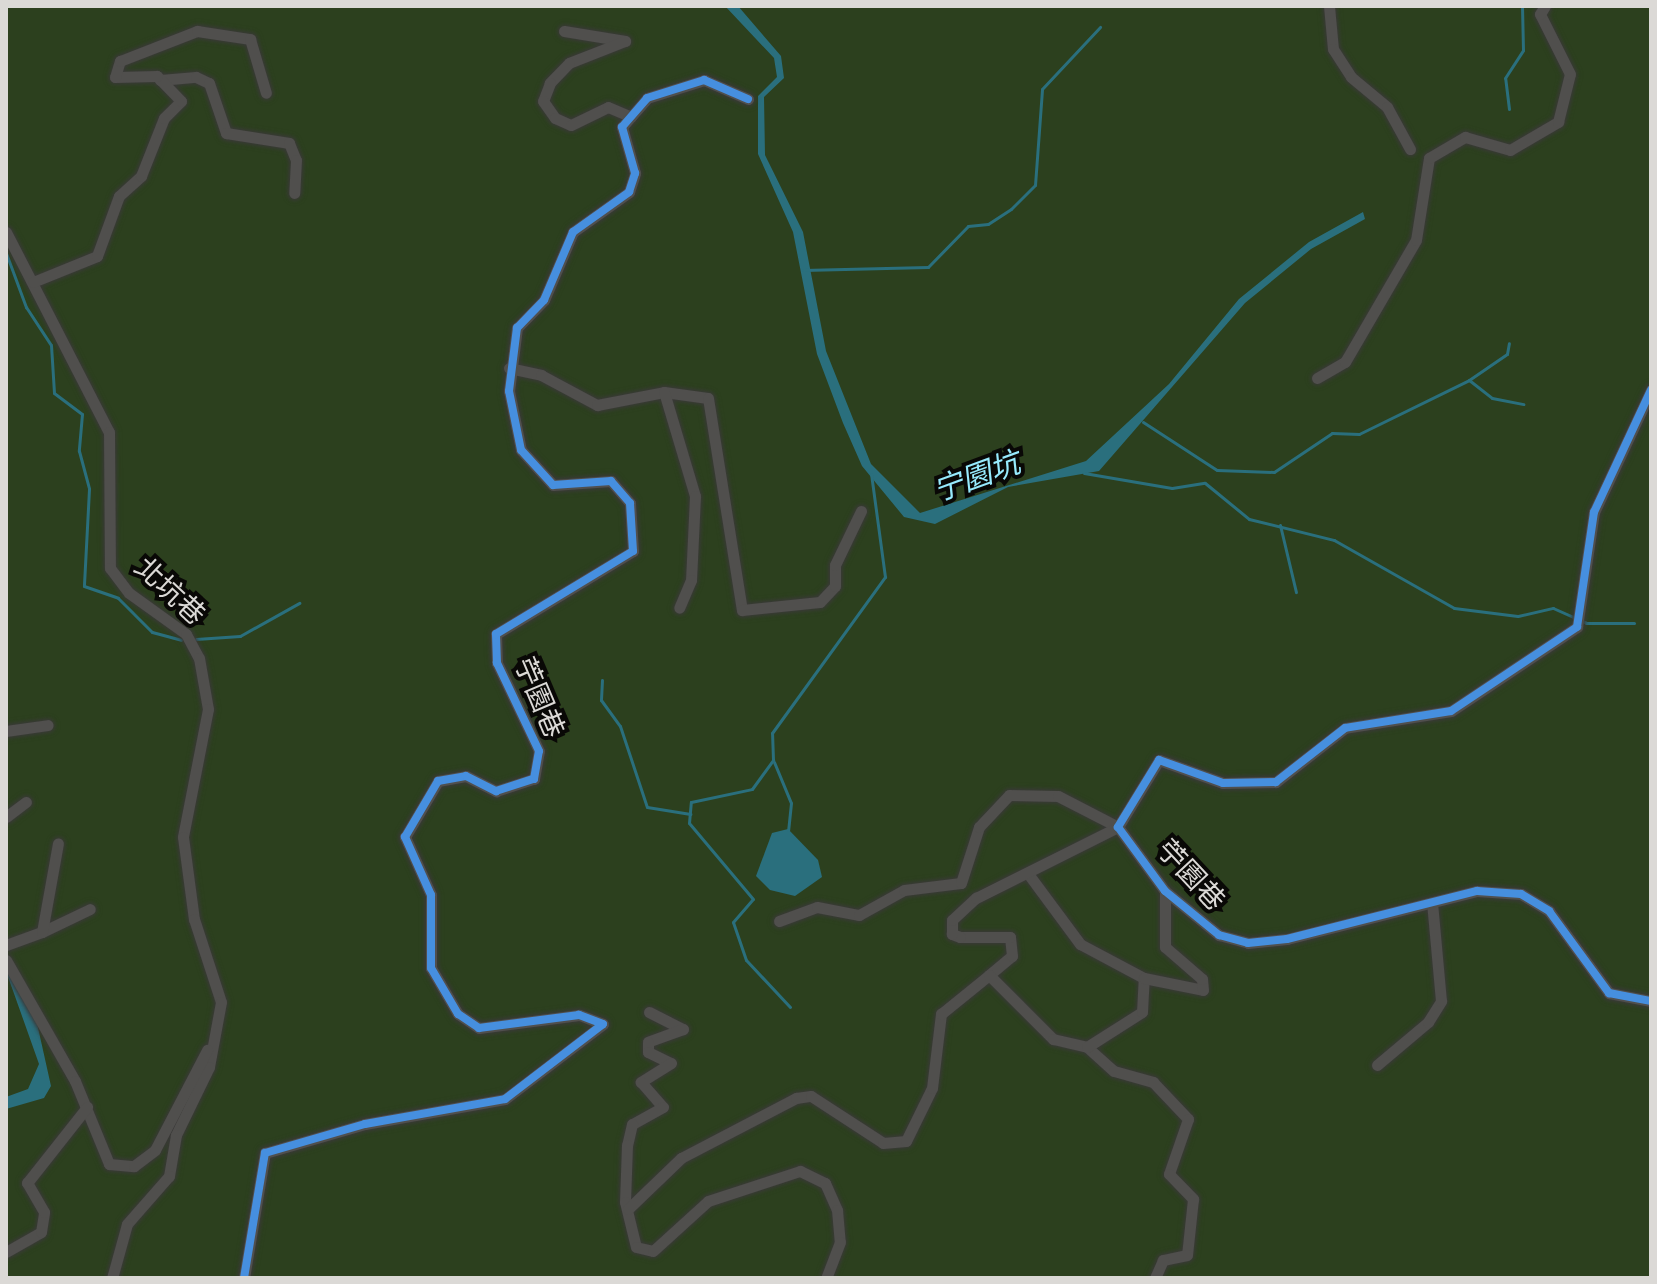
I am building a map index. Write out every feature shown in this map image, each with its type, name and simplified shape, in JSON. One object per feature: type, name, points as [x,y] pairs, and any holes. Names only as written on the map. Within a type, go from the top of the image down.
[{"type":"street","points":[[1329,6],[1333,49],[1351,77],[1387,107],[1410,149]]},
{"type":"street","points":[[1317,378],[1345,362],[1416,240],[1429,158],[1465,137],[1510,150],[1558,122],[1570,74],[1540,14],[1545,6]]},
{"type":"street","points":[[266,93],[250,39],[197,31],[135,50],[115,77],[160,80],[196,77],[209,83],[226,133],[289,143],[296,160],[294,193]]},
{"type":"street","points":[[564,31],[625,41],[569,63],[550,83],[543,101],[555,118],[571,125],[608,107],[631,117],[647,98],[704,80],[748,99]]},
{"type":"street","points":[[33,282],[97,256],[119,196],[141,176],[164,118],[181,101],[160,80]]},
{"type":"street","name":"苧園巷","points":[[244,1278],[265,1153],[365,1124],[505,1099],[603,1024],[579,1015],[479,1028],[458,1014],[431,968],[431,895],[405,837],[438,781],[466,776],[496,791],[534,779],[539,751],[497,663],[496,634],[633,551],[630,503],[611,481],[553,485],[521,450],[509,368],[517,328],[544,300],[573,232],[629,192],[635,173],[622,127],[631,117]]},
{"type":"street","name":"北坑巷","points":[[6,232],[109,432],[110,568],[129,593],[186,634],[199,658],[208,709],[183,837],[194,919],[221,1002],[207,1049],[144,1162],[109,1164],[87,1107],[6,960]]},
{"type":"street","points":[[509,368],[541,375],[597,405],[664,392],[708,398],[742,610],[820,602],[835,586],[835,565],[861,511]]},
{"type":"street","points":[[628,1209],[681,1158],[796,1098],[811,1096],[883,1143],[906,1141],[932,1088],[941,1014],[1012,956],[1010,937],[960,937],[952,934],[952,920],[976,898],[1029,875],[1118,827],[1159,760],[1223,783],[1276,782],[1345,728],[1451,711],[1577,627],[1583,615],[1594,512],[1651,390]]},
{"type":"street","points":[[664,392],[695,496],[691,580],[679,608]]},
{"type":"street","points":[[6,731],[48,725]]},
{"type":"street","points":[[779,921],[817,907],[859,915],[904,890],[961,883],[979,827],[1009,795],[1058,796],[1118,827]]},
{"type":"street","points":[[6,817],[26,802]]},
{"type":"street","name":"苧園巷","points":[[1118,827],[1165,891],[1204,928],[1248,943],[1477,891],[1521,894],[1549,911],[1609,993],[1651,1001]]},
{"type":"street","points":[[42,932],[58,843]]},
{"type":"street","points":[[1029,875],[1080,944],[1144,978],[1203,990],[1202,979],[1165,947],[1165,891]]},
{"type":"street","points":[[1377,1065],[1428,1022],[1441,1001],[1432,903]]},
{"type":"street","points":[[6,945],[90,909]]},
{"type":"street","points":[[989,975],[1053,1039],[1087,1047],[1114,1071],[1153,1082],[1188,1119],[1169,1174],[1193,1199],[1187,1255],[1163,1260],[1155,1278]]},
{"type":"street","points":[[1087,1047],[1142,1012],[1144,978]]},
{"type":"street","points":[[649,1012],[683,1029],[648,1042],[648,1052],[670,1059],[671,1067],[641,1082],[663,1107],[632,1124],[628,1209],[636,1247],[653,1251],[708,1201],[800,1171],[825,1183],[837,1210],[840,1242],[826,1278]]},
{"type":"street","name":"北坑巷","points":[[112,1278],[127,1224],[169,1176],[176,1135],[209,1067],[207,1049]]},
{"type":"street","points":[[6,1252],[41,1232],[44,1212],[27,1183],[87,1107]]},
{"type":"green space","points":[[6,6],[1651,6],[1651,1278],[6,1278]]},
{"type":"water","points":[[725,6],[738,6],[781,56],[784,78],[764,97],[765,155],[803,232],[826,351],[871,464],[920,513],[1086,461],[1169,384],[1239,299],[1309,242],[1363,212],[1365,219],[1311,249],[1245,303],[1099,471],[1008,487],[935,524],[904,517],[862,466],[843,423],[817,354],[793,232],[758,154],[758,96],[777,77],[774,58]]},
{"type":"water","points":[[788,829],[818,860],[822,877],[795,896],[770,890],[756,876],[772,833]]},
{"type":"water","points":[[6,971],[35,1014],[51,1086],[44,1098],[6,1109],[6,1097],[28,1089],[39,1064]]},
{"type":"waterway","points":[[1509,109],[1505,78],[1523,50],[1522,6]]},
{"type":"waterway","points":[[803,270],[928,267],[968,226],[988,224],[1011,209],[1035,185],[1042,89],[1100,27]]},
{"type":"waterway","points":[[6,253],[26,307],[51,345],[54,393],[82,414],[79,451],[89,489],[84,586],[118,598],[152,632],[181,640]]},
{"type":"waterway","points":[[1143,422],[1217,470],[1274,472],[1332,433],[1359,434],[1469,380],[1507,354],[1509,343]]},
{"type":"waterway","points":[[1469,380],[1492,398],[1523,404]]},
{"type":"waterway","name":"宁園坑","points":[[1084,473],[1172,488],[1205,483],[1249,519],[1334,540],[1454,608],[1518,616],[1553,608],[1586,623],[1634,623]]},
{"type":"waterway","points":[[790,1007],[746,960],[733,922],[753,899],[689,823],[691,802],[752,789],[773,760],[772,733],[885,577],[871,474]]},
{"type":"waterway","points":[[1280,525],[1296,592]]},
{"type":"waterway","points":[[196,639],[240,636],[299,603]]},
{"type":"waterway","points":[[602,680],[601,700],[620,726],[647,807],[690,814]]},
{"type":"waterway","points":[[774,762],[791,803],[788,830]]},
{"type":"cycle path","points":[[244,1278],[265,1153],[365,1124],[505,1099],[603,1024],[579,1015],[479,1028],[458,1014],[431,968],[431,895],[405,837],[438,781],[466,776],[496,791],[534,779],[539,751],[497,663],[496,634],[633,551],[630,503],[611,481],[553,485],[521,450],[509,391],[517,328],[544,300],[573,232],[629,192],[635,173],[622,127],[647,98],[704,80],[748,99]]},
{"type":"cycle path","points":[[1651,390],[1594,512],[1577,627],[1451,711],[1345,728],[1276,782],[1223,783],[1159,760],[1118,827],[1165,891],[1219,935],[1248,943],[1287,939],[1477,891],[1521,894],[1549,911],[1609,993],[1651,1001]]}]
